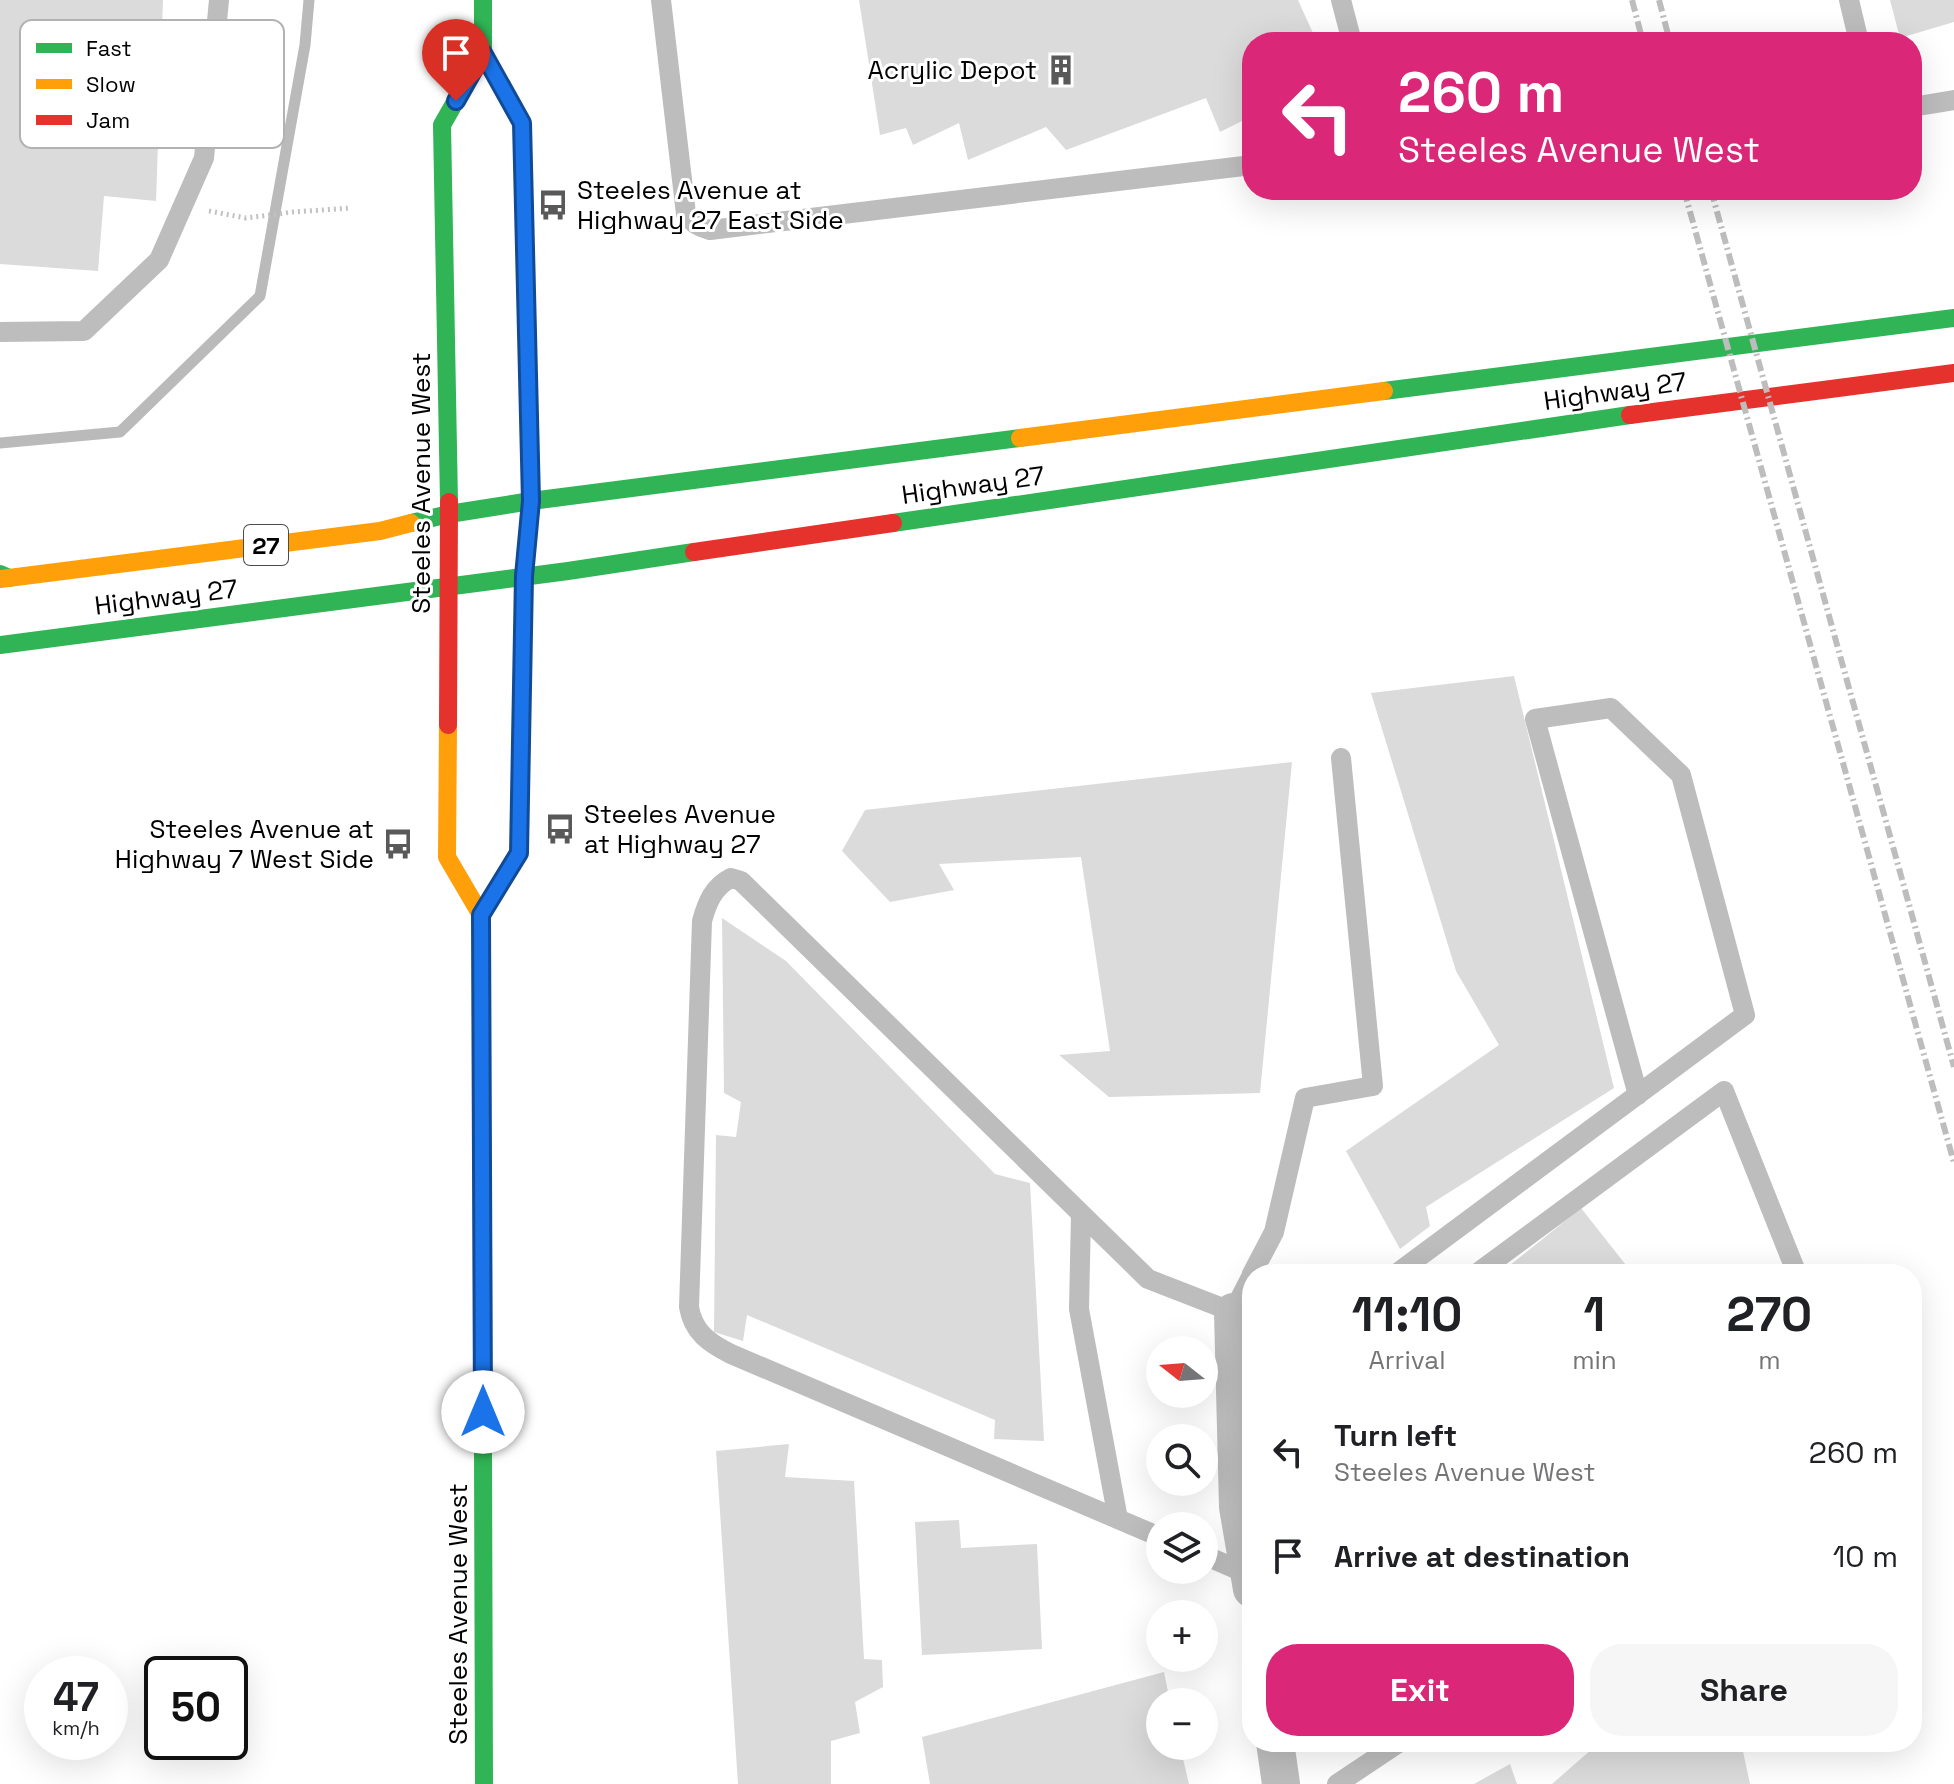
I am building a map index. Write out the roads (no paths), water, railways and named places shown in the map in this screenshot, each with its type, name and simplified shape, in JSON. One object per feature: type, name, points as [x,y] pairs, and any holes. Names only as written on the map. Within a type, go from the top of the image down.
[{"type":"main road","name":"Steeles Avenue West","points":[[481,915],[519,853],[524,576],[531,501],[522,123],[483,53],[483,0]]},
{"type":"main road","name":"Steeles Avenue West","points":[[483,53],[442,125],[449,514],[447,857],[481,915],[484,1784]]},
{"type":"main road","name":"Highway 27","points":[[3,577],[380,531],[449,514],[531,501],[1954,318]]},
{"type":"main road","name":"Highway 27","points":[[0,645],[568,571],[1584,421],[1954,373]]},
{"type":"street","points":[[1242,1427],[1238,1507],[1242,1530]]},
{"type":"street","points":[[1276,1752],[1281,1784]]},
{"type":"lane","points":[[217,20],[219,0]]},
{"type":"lane","points":[[661,0],[686,214],[699,227],[710,230],[1242,166]]},
{"type":"lane","points":[[1341,0],[1349,32]]},
{"type":"lane","points":[[1849,0],[1857,32]]},
{"type":"lane","points":[[1922,105],[1954,100]]},
{"type":"lane","points":[[0,332],[84,331],[159,260],[204,158],[205,148]]},
{"type":"lane","points":[[1410,1264],[1638,1095],[1745,1015],[1681,775],[1611,708],[1535,719],[1638,1095]]},
{"type":"lane","points":[[1257,1264],[1274,1232],[1305,1098],[1373,1086],[1341,758]]},
{"type":"lane","points":[[1146,1531],[731,1354],[706,1340],[695,1328],[689,1307],[702,921],[712,894],[731,878],[741,881],[1148,1279],[1242,1311]]},
{"type":"lane","points":[[1490,1264],[1724,1091],[1793,1264]]},
{"type":"lane","points":[[1081,1214],[1079,1309],[1118,1519]]},
{"type":"lane","points":[[1218,1563],[1242,1577]]},
{"type":"lane","points":[[1337,1784],[1385,1752]]},
{"type":"waterway","points":[[0,443],[120,432],[260,296],[305,45],[309,0]]},
{"type":"railway","points":[[1632,0],[1640,32]]},
{"type":"railway","points":[[1659,0],[1667,32]]},
{"type":"railway","points":[[1687,200],[1954,1163]]},
{"type":"railway","points":[[1714,200],[1954,1067]]},
{"type":"place","name":"Acrylic Depot","points":[[1061,70]]},
{"type":"place","name":"Steeles Avenue at Highway 27 East Side","points":[[553,205]]},
{"type":"place","name":"Steeles Avenue at Highway 27","points":[[560,829]]},
{"type":"place","name":"Steeles Avenue at Highway 7 West Side","points":[[398,844]]}]
